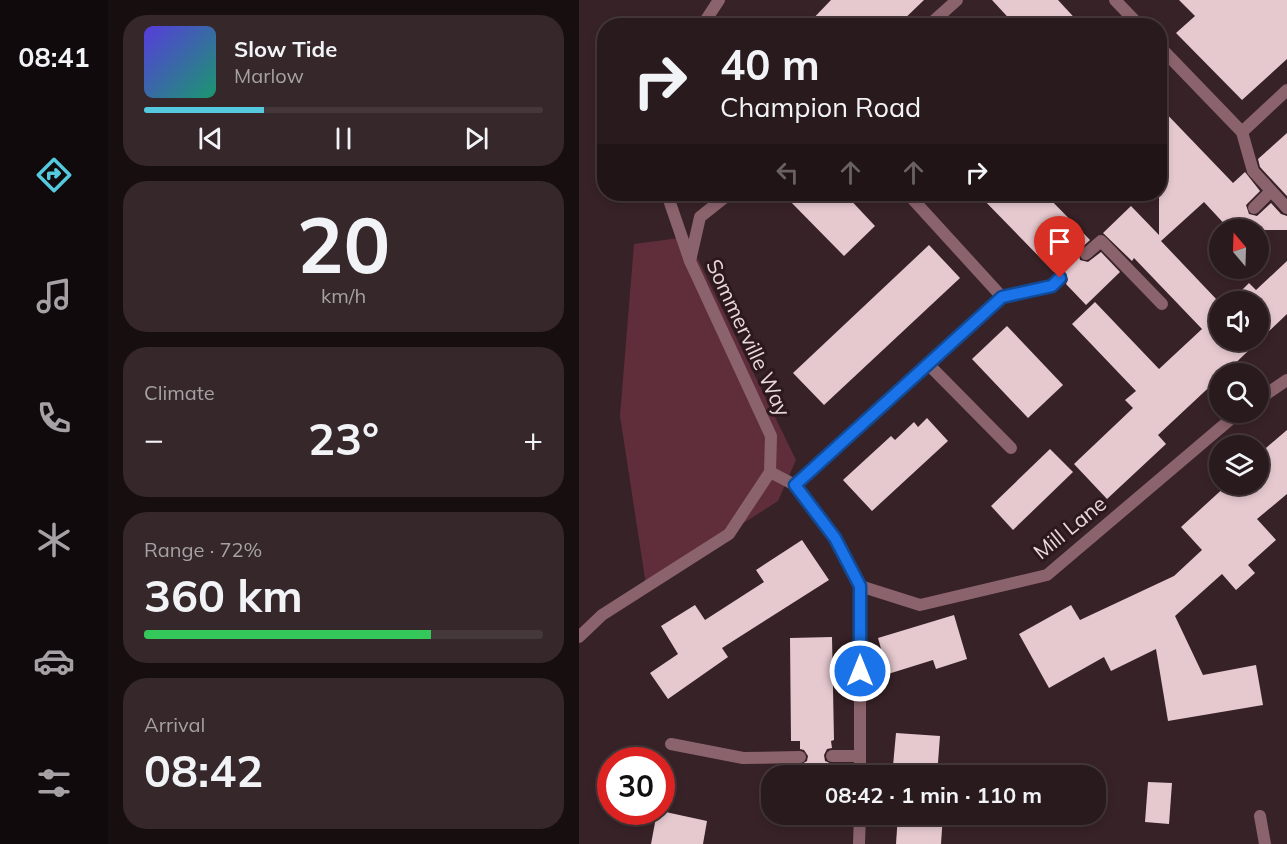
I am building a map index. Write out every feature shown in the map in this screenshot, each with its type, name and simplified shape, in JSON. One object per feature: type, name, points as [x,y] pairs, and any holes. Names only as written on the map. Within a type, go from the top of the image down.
[{"type":"street","points":[[707,18],[719,0]]},
{"type":"street","points":[[938,18],[957,0]]},
{"type":"street","points":[[1115,0],[1132,18]]},
{"type":"street","points":[[1167,54],[1242,132],[1253,171],[1287,208]]},
{"type":"street","points":[[1242,132],[1287,90]]},
{"type":"street","points":[[1254,208],[1271,191]]},
{"type":"street","points":[[669,201],[690,261]]},
{"type":"street","name":"Sommerville Way","points":[[579,637],[601,615],[729,534],[769,472],[771,436],[690,261],[700,217],[720,201]]},
{"type":"street","points":[[914,201],[1002,297]]},
{"type":"street","points":[[1086,254],[1101,241],[1162,304]]},
{"type":"street","points":[[795,485],[1002,297],[1052,286],[1060,278]]},
{"type":"street","points":[[928,364],[1011,448]]},
{"type":"street","points":[[1269,392],[1287,380]]},
{"type":"street","name":"Mill Lane","points":[[860,586],[920,605],[1047,575],[1226,423]]},
{"type":"street","points":[[769,472],[795,485],[835,538],[860,586],[860,765]]},
{"type":"street","points":[[671,744],[743,758],[800,757]]},
{"type":"street","points":[[832,756],[860,756]]},
{"type":"street","points":[[1260,816],[1265,844]]},
{"type":"street","points":[[859,844],[860,825]]},
{"type":"shaded area","points":[[687,237],[796,460],[778,501],[646,585],[620,416],[634,244]]},
{"type":"building","points":[[831,0],[924,0],[905,18],[814,18]]},
{"type":"building","points":[[992,0],[1058,0],[1075,18],[1009,18]]},
{"type":"building","points":[[1179,0],[1287,0],[1287,59],[1242,100],[1176,33],[1195,16]]},
{"type":"building","points":[[1167,114],[1233,183],[1245,172],[1260,191],[1246,205],[1249,214],[1257,216],[1271,203],[1281,214],[1287,216],[1287,230],[1269,230],[1269,219],[1220,219],[1204,202],[1161,241],[1209,291],[1209,351],[1248,351],[1236,363],[1209,363],[1209,387],[1158,435],[1166,444],[1107,499],[1074,464],[1133,408],[1125,400],[1136,391],[1072,324],[1095,302],[1159,369],[1202,329],[1134,258],[1132,261],[1103,233],[1131,206],[1159,235],[1159,201],[1167,201]]},
{"type":"building","points":[[1287,133],[1287,196],[1260,167],[1258,159]]},
{"type":"building","points":[[790,201],[852,201],[875,226],[844,256]]},
{"type":"building","points":[[985,201],[1052,201],[1090,240],[1078,251],[1080,260],[1088,262],[1101,252],[1120,272],[1086,305],[1066,284],[1068,280],[1066,273],[1062,270],[1054,272]]},
{"type":"building","points":[[929,245],[960,278],[824,405],[793,373]]},
{"type":"building","points":[[1287,261],[1287,314],[1269,331],[1269,291],[1241,291],[1249,283],[1256,290]]},
{"type":"building","points":[[1007,326],[1063,385],[1028,418],[972,359]]},
{"type":"building","points":[[927,418],[948,441],[872,511],[843,480],[891,436],[895,440],[914,422],[918,427]]},
{"type":"building","points":[[1287,430],[1287,494],[1257,519],[1276,540],[1248,565],[1255,573],[1236,590],[1222,574],[1175,616],[1203,675],[1256,665],[1263,705],[1168,721],[1156,649],[1111,671],[1104,657],[1049,688],[1019,634],[1071,605],[1080,620],[1174,576],[1202,550],[1181,527],[1216,495],[1269,495],[1269,445]]},
{"type":"building","points":[[1050,449],[1073,472],[1013,530],[991,506]]},
{"type":"building","points":[[802,540],[829,580],[722,648],[728,657],[668,699],[650,673],[678,654],[661,626],[695,605],[705,620],[764,582],[756,570]]},
{"type":"building","points":[[954,615],[967,659],[936,669],[933,660],[888,674],[878,638]]},
{"type":"building","points":[[832,637],[834,740],[831,741],[832,748],[827,749],[824,755],[825,761],[832,765],[800,765],[807,761],[808,756],[804,750],[800,749],[800,741],[791,741],[790,638]]},
{"type":"building","points":[[896,733],[940,736],[938,765],[893,765]]},
{"type":"building","points":[[1148,782],[1172,783],[1169,824],[1145,822]]},
{"type":"building","points":[[675,814],[707,821],[703,844],[651,844],[655,825],[675,825]]},
{"type":"building","points":[[897,825],[942,825],[941,844],[896,844]]},
{"type":"route","points":[[860,671],[860,586],[835,538],[795,485],[1002,297],[1052,286],[1060,278]]}]
